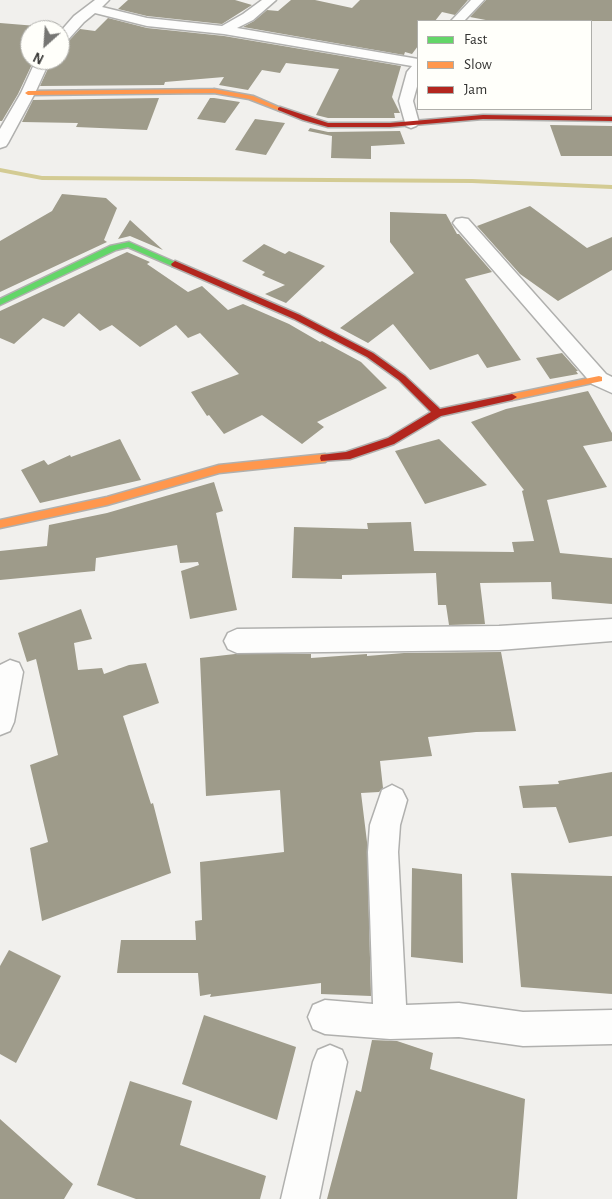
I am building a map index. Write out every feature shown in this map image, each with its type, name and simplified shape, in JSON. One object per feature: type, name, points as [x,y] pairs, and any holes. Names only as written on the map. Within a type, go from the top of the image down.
[{"type":"street","points":[[224,30],[248,17],[270,0]]},
{"type":"street","points":[[458,20],[478,0]]},
{"type":"street","points":[[70,30],[97,4],[147,22],[224,30],[417,63]]},
{"type":"street","points":[[411,123],[406,100],[414,72],[417,69]]},
{"type":"street","points":[[0,143],[39,70]]},
{"type":"street","points":[[28,94],[214,91],[251,97],[305,119],[328,124],[357,126],[483,117],[612,119]]},
{"type":"street","points":[[462,223],[605,383]]},
{"type":"street","points":[[0,302],[113,248],[129,244],[297,317],[370,355],[402,378],[438,413]]},
{"type":"street","points":[[0,524],[108,501],[220,470],[346,456],[391,441],[438,413],[605,383]]},
{"type":"street","points":[[237,641],[499,638],[612,630]]},
{"type":"street","points":[[0,722],[10,672]]},
{"type":"street","points":[[390,1022],[383,852],[385,825],[392,800]]},
{"type":"street","points":[[325,1017],[390,1022],[459,1020],[523,1028],[612,1027]]},
{"type":"street","points":[[300,1199],[330,1062]]},
{"type":"building","points":[[128,0],[235,0],[252,5],[222,24],[147,16],[118,9]]},
{"type":"building","points":[[291,0],[315,0],[352,8],[360,0],[468,0],[455,15],[442,12],[436,20],[417,20],[417,47],[412,54],[405,52],[404,55],[243,27],[267,10],[278,11]]},
{"type":"building","points":[[486,0],[612,0],[612,21],[486,20],[470,17]]},
{"type":"building","points":[[108,18],[147,28],[224,36],[401,66],[392,97],[400,113],[394,113],[395,118],[328,118],[316,115],[339,69],[286,63],[280,73],[262,70],[248,90],[219,85],[224,77],[165,82],[164,85],[40,86],[47,70],[70,70],[70,40],[80,29],[95,31]]},
{"type":"building","points":[[0,23],[20,25],[20,70],[29,70],[18,94],[2,121],[0,121]]},
{"type":"building","points":[[159,98],[147,130],[76,127],[78,123],[22,122],[33,100]]},
{"type":"building","points":[[210,98],[240,102],[225,123],[197,119]]},
{"type":"building","points":[[255,119],[285,123],[266,155],[235,150]]},
{"type":"building","points":[[550,125],[612,126],[612,156],[561,156]]},
{"type":"building","points":[[310,128],[328,132],[400,131],[405,144],[371,146],[371,159],[331,158],[332,136],[308,131]]},
{"type":"building","points":[[62,194],[106,198],[117,208],[104,240],[107,242],[0,292],[0,241],[52,211]]},
{"type":"building","points":[[530,206],[587,248],[612,237],[612,270],[558,301],[520,274],[477,226]]},
{"type":"building","points":[[390,212],[446,214],[457,234],[492,272],[465,279],[521,360],[487,368],[478,354],[430,370],[393,324],[368,343],[340,328],[414,273],[390,242]]},
{"type":"building","points":[[130,220],[163,250],[130,236],[118,239]]},
{"type":"building","points":[[264,244],[285,254],[289,251],[325,266],[286,303],[265,294],[285,285],[262,275],[265,272],[242,261]]},
{"type":"building","points":[[127,252],[150,262],[147,264],[188,292],[202,286],[228,310],[243,304],[289,324],[320,342],[322,341],[361,362],[387,388],[317,422],[324,427],[302,444],[262,415],[224,434],[209,415],[207,416],[191,392],[239,374],[200,333],[188,338],[176,325],[140,347],[112,325],[100,331],[79,313],[64,327],[43,318],[14,344],[0,338],[0,311]]},
{"type":"building","points":[[562,353],[578,371],[576,371],[578,374],[550,379],[536,358]]},
{"type":"building","points":[[588,391],[612,433],[612,441],[583,446],[607,487],[547,500],[560,553],[612,558],[612,604],[552,599],[551,582],[480,583],[485,624],[449,625],[446,605],[438,605],[436,573],[342,575],[342,579],[292,578],[294,527],[368,529],[367,523],[411,522],[414,551],[514,552],[512,542],[534,541],[522,491],[524,490],[471,422],[506,409]]},
{"type":"building","points":[[120,439],[141,480],[40,503],[21,470],[44,460],[48,465],[70,455],[71,457]]},
{"type":"building","points":[[439,439],[487,485],[425,504],[395,451]]},
{"type":"building","points":[[214,482],[223,511],[216,513],[237,610],[190,619],[181,571],[199,565],[198,562],[180,563],[177,545],[96,558],[95,571],[0,580],[0,551],[47,546],[49,525],[107,513]]},
{"type":"building","points":[[81,609],[92,639],[74,643],[78,670],[102,668],[104,674],[129,665],[146,663],[159,703],[123,716],[151,804],[153,803],[171,873],[42,921],[30,848],[48,842],[30,765],[58,755],[36,659],[27,662],[18,633]]},
{"type":"building","points":[[501,652],[516,731],[476,732],[428,737],[432,756],[380,761],[383,788],[379,792],[361,793],[367,842],[371,996],[321,994],[321,983],[210,997],[211,994],[200,996],[198,973],[117,973],[121,940],[196,940],[195,921],[202,920],[200,862],[284,852],[280,790],[206,796],[200,658],[235,654],[311,654],[311,658],[367,654],[367,656],[404,653]]},
{"type":"building","points":[[612,772],[612,836],[569,843],[556,807],[523,808],[519,786],[559,784],[558,781]]},
{"type":"building","points":[[412,868],[462,874],[463,963],[411,957]]},
{"type":"building","points":[[511,873],[612,876],[612,994],[521,987]]},
{"type":"building","points":[[9,950],[61,976],[16,1063],[0,1054],[0,966]]},
{"type":"building","points":[[204,1015],[296,1047],[277,1120],[182,1084]]},
{"type":"building","points":[[372,1040],[397,1041],[433,1053],[430,1069],[525,1099],[517,1199],[327,1199],[356,1090],[361,1092]]},
{"type":"building","points":[[130,1081],[192,1101],[180,1145],[266,1176],[260,1199],[136,1199],[97,1185]]},
{"type":"building","points":[[0,1119],[73,1184],[64,1199],[0,1199]]},
{"type":"waterway","points":[[0,170],[42,178],[472,181],[612,187]]},
{"type":"traffic: fast","points":[[0,302],[113,248],[129,244],[175,264]]},
{"type":"traffic: slow","points":[[28,93],[214,91],[251,97],[280,109]]},
{"type":"traffic: slow","points":[[512,397],[599,379]]},
{"type":"traffic: slow","points":[[0,524],[107,501],[219,469],[325,458]]},
{"type":"traffic: jam","points":[[280,109],[305,119],[328,125],[390,125],[483,117],[612,119]]},
{"type":"traffic: jam","points":[[175,264],[297,317],[370,355],[402,378],[438,413]]},
{"type":"traffic: jam","points":[[325,458],[346,456],[391,441],[438,413],[512,397]]}]
